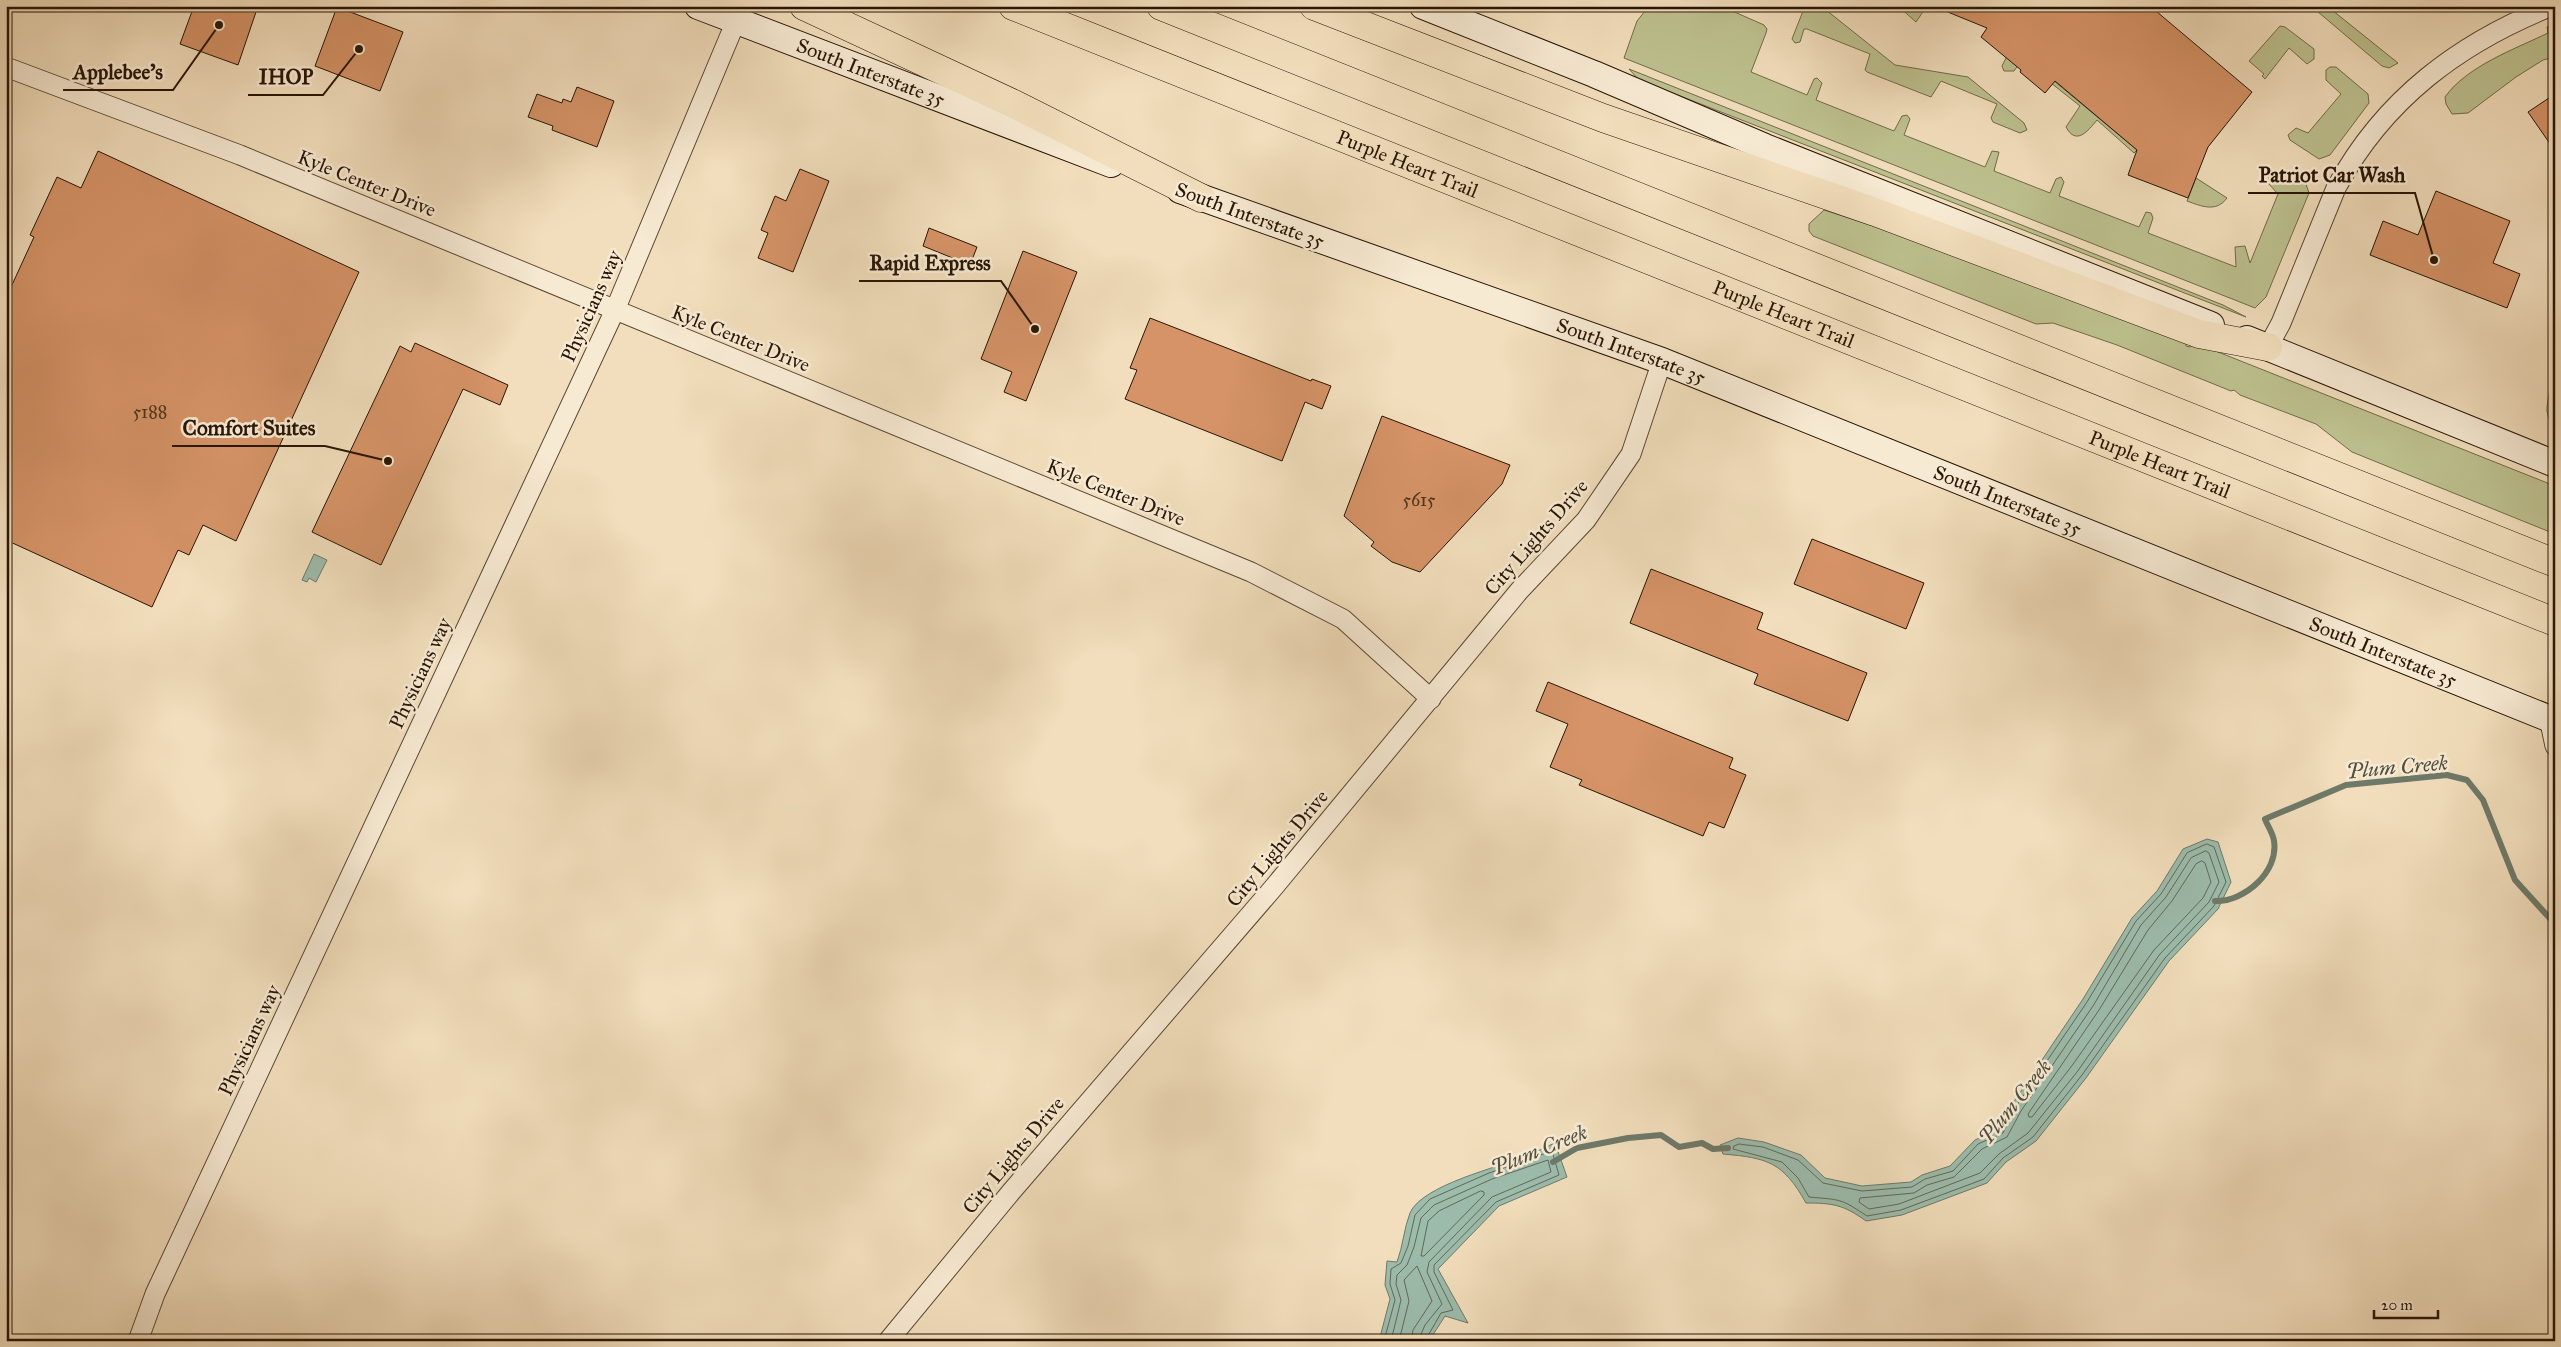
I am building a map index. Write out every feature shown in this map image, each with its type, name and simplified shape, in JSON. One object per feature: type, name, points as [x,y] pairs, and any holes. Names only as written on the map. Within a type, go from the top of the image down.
[{"type":"highway","points":[[804,6],[1014,104],[1201,198]]},
{"type":"highway","name":"Purple Heart Trail","points":[[1013,6],[2555,622]]},
{"type":"highway","points":[[1161,6],[2555,563]]},
{"type":"highway","points":[[1314,6],[1603,118],[1875,212],[2200,334],[2268,347]]},
{"type":"main road","name":"South Interstate 35","points":[[698,6],[1201,198],[1662,361],[2552,720]]},
{"type":"main road","points":[[1423,6],[1594,74],[1774,150],[2555,464]]},
{"type":"street","points":[[2268,347],[2281,323],[2336,188],[2381,123],[2400,101],[2423,80],[2531,10],[2552,6]]},
{"type":"street","name":"Physicians way","points":[[138,1341],[154,1294],[615,310],[736,21]]},
{"type":"street","name":"Kyle Center Drive","points":[[6,67],[240,155],[1250,572],[1344,619],[1431,699]]},
{"type":"street","name":"City Lights Drive","points":[[888,1341],[1011,1192],[1274,887],[1519,591],[1586,520],[1631,454],[1662,361]]},
{"type":"street","points":[[2552,720],[2555,746]]},
{"type":"green space","points":[[1649,6],[1721,6],[1764,25],[1767,29],[1766,33],[1751,72],[1807,95],[1814,79],[1817,78],[1822,83],[1816,100],[1894,131],[1902,116],[1907,115],[1910,119],[1904,135],[1985,167],[1992,151],[1999,152],[1994,171],[2050,193],[2056,179],[2061,177],[2064,182],[2059,196],[2139,227],[2146,212],[2151,213],[2153,218],[2148,233],[2236,267],[2235,247],[2245,246],[2250,263],[2278,194],[2268,183],[2269,177],[2283,174],[2293,177],[2306,184],[2309,193],[2266,297],[2255,308],[1624,58],[1637,21]]},
{"type":"green space","points":[[1805,6],[1821,6],[1895,65],[1968,77],[2024,123],[2027,130],[2020,133],[1993,122],[1991,118],[1997,104],[1941,81],[1931,97],[1867,72],[1865,70],[1870,54],[1807,29],[1804,29],[1800,42],[1795,43],[1792,39]]},
{"type":"green space","points":[[1898,6],[1927,6],[1916,22]]},
{"type":"green space","points":[[2311,6],[2327,6],[2398,63],[2389,68],[2382,66]]},
{"type":"green space","points":[[2555,24],[2555,57],[2543,60],[2516,77],[2468,113],[2452,114],[2446,104],[2445,97],[2454,86],[2492,59],[2548,33],[2547,27]]},
{"type":"green space","points":[[2280,26],[2285,27],[2314,49],[2314,59],[2307,64],[2289,48],[2265,79],[2262,76],[2264,74],[2249,61]]},
{"type":"green space","points":[[2012,46],[2137,150],[2134,153],[2097,120],[2082,135],[2078,136],[2070,133],[2066,127],[2080,106],[2022,60],[2014,71],[2004,71],[2002,66]]},
{"type":"green space","points":[[2330,67],[2336,67],[2368,94],[2369,103],[2330,155],[2319,159],[2290,140],[2288,135],[2296,128],[2308,133],[2341,94],[2326,80],[2326,70]]},
{"type":"green space","points":[[1629,69],[2223,305],[2246,317],[1652,85],[1638,79]]},
{"type":"green space","points":[[2196,178],[2227,198],[2223,203],[2213,207],[2187,201]]},
{"type":"green space","points":[[1824,210],[1916,240],[2186,342],[2186,346],[2190,347],[2193,342],[2555,486],[2555,534],[2352,452],[2316,424],[2240,395],[2234,390],[2231,391],[2117,345],[2053,323],[2036,324],[1813,236],[1809,231],[1809,224]]},
{"type":"green space","points":[[2555,367],[2555,428],[2552,427],[2547,408]]},
{"type":"water","points":[[314,554],[327,560],[316,582],[309,578],[307,582],[302,580]]},
{"type":"water","points":[[2207,839],[2218,842],[2231,882],[2218,909],[2169,961],[2086,1078],[2036,1141],[2006,1162],[1987,1183],[1902,1215],[1866,1221],[1851,1211],[1838,1206],[1806,1203],[1790,1179],[1773,1165],[1763,1160],[1723,1154],[1720,1145],[1738,1138],[1764,1142],[1801,1155],[1825,1178],[1862,1186],[1911,1182],[1922,1175],[1950,1166],[1975,1140],[1999,1129],[2011,1106],[2083,999],[2132,918],[2157,891],[2183,849]]},
{"type":"water","points":[[1555,1143],[1567,1177],[1499,1206],[1438,1269],[1468,1323],[1445,1316],[1429,1341],[1379,1341],[1390,1299],[1385,1285],[1387,1261],[1397,1262],[1410,1213],[1417,1203],[1429,1194],[1462,1178],[1527,1156]]},
{"type":"building","points":[[194,6],[258,6],[238,65],[180,44]]},
{"type":"building","points":[[1933,6],[2150,6],[2252,92],[2208,147],[2188,198],[2128,175],[2137,150],[2055,81],[2045,93],[2020,72],[2021,70],[1981,37],[1987,28]]},
{"type":"building","points":[[337,7],[403,32],[380,91],[315,66]]},
{"type":"building","points":[[577,87],[614,101],[597,147],[552,130],[553,126],[528,117],[537,94],[562,103],[563,99],[571,102]]},
{"type":"building","points":[[2555,94],[2555,151],[2528,112]]},
{"type":"building","points":[[98,151],[359,272],[236,541],[203,525],[189,555],[178,550],[152,607],[6,540],[6,298],[34,237],[30,235],[57,177],[81,188]]},
{"type":"building","points":[[800,169],[829,181],[793,272],[758,258],[768,233],[761,230],[775,196],[786,201]]},
{"type":"building","points":[[2436,191],[2510,221],[2493,263],[2520,274],[2507,308],[2370,255],[2383,221],[2418,235]]},
{"type":"building","points":[[929,228],[977,247],[970,265],[923,246]]},
{"type":"building","points":[[1023,251],[1077,272],[1026,401],[1004,392],[1012,372],[981,359]]},
{"type":"building","points":[[1150,318],[1311,381],[1312,379],[1331,386],[1322,409],[1305,402],[1282,461],[1125,399],[1137,370],[1130,368]]},
{"type":"building","points":[[415,343],[508,385],[500,405],[463,389],[381,565],[312,532],[400,346],[411,352]]},
{"type":"building","points":[[1382,416],[1510,465],[1502,484],[1420,572],[1392,562],[1371,546],[1374,542],[1344,516]]},
{"type":"building","points":[[1812,539],[1924,583],[1906,629],[1794,584]]},
{"type":"building","points":[[1651,569],[1763,613],[1757,629],[1867,673],[1848,721],[1754,684],[1758,674],[1630,623]]},
{"type":"building","points":[[1548,682],[1733,758],[1729,768],[1746,775],[1724,828],[1709,822],[1703,836],[1579,785],[1582,780],[1550,767],[1568,724],[1536,711]]},
{"type":"waterway","name":"Plum Creek","points":[[2215,901],[2226,900],[2248,891],[2265,874],[2271,864],[2274,853],[2274,841],[2265,819],[2346,785],[2447,775],[2467,780],[2483,800],[2515,880],[2555,924]]},
{"type":"waterway","name":"Plum Creek","points":[[1553,1162],[1577,1148],[1628,1138],[1661,1135],[1679,1147],[1702,1143],[1713,1149],[1728,1148]]},
{"type":"place","name":"Applebee's","points":[[219,25]]},
{"type":"place","name":"IHOP","points":[[359,49]]},
{"type":"place","name":"Patriot Car Wash","points":[[2434,260]]},
{"type":"place","name":"Rapid Express","points":[[1035,329]]},
{"type":"place","name":"Comfort Suites","points":[[388,461]]}]
